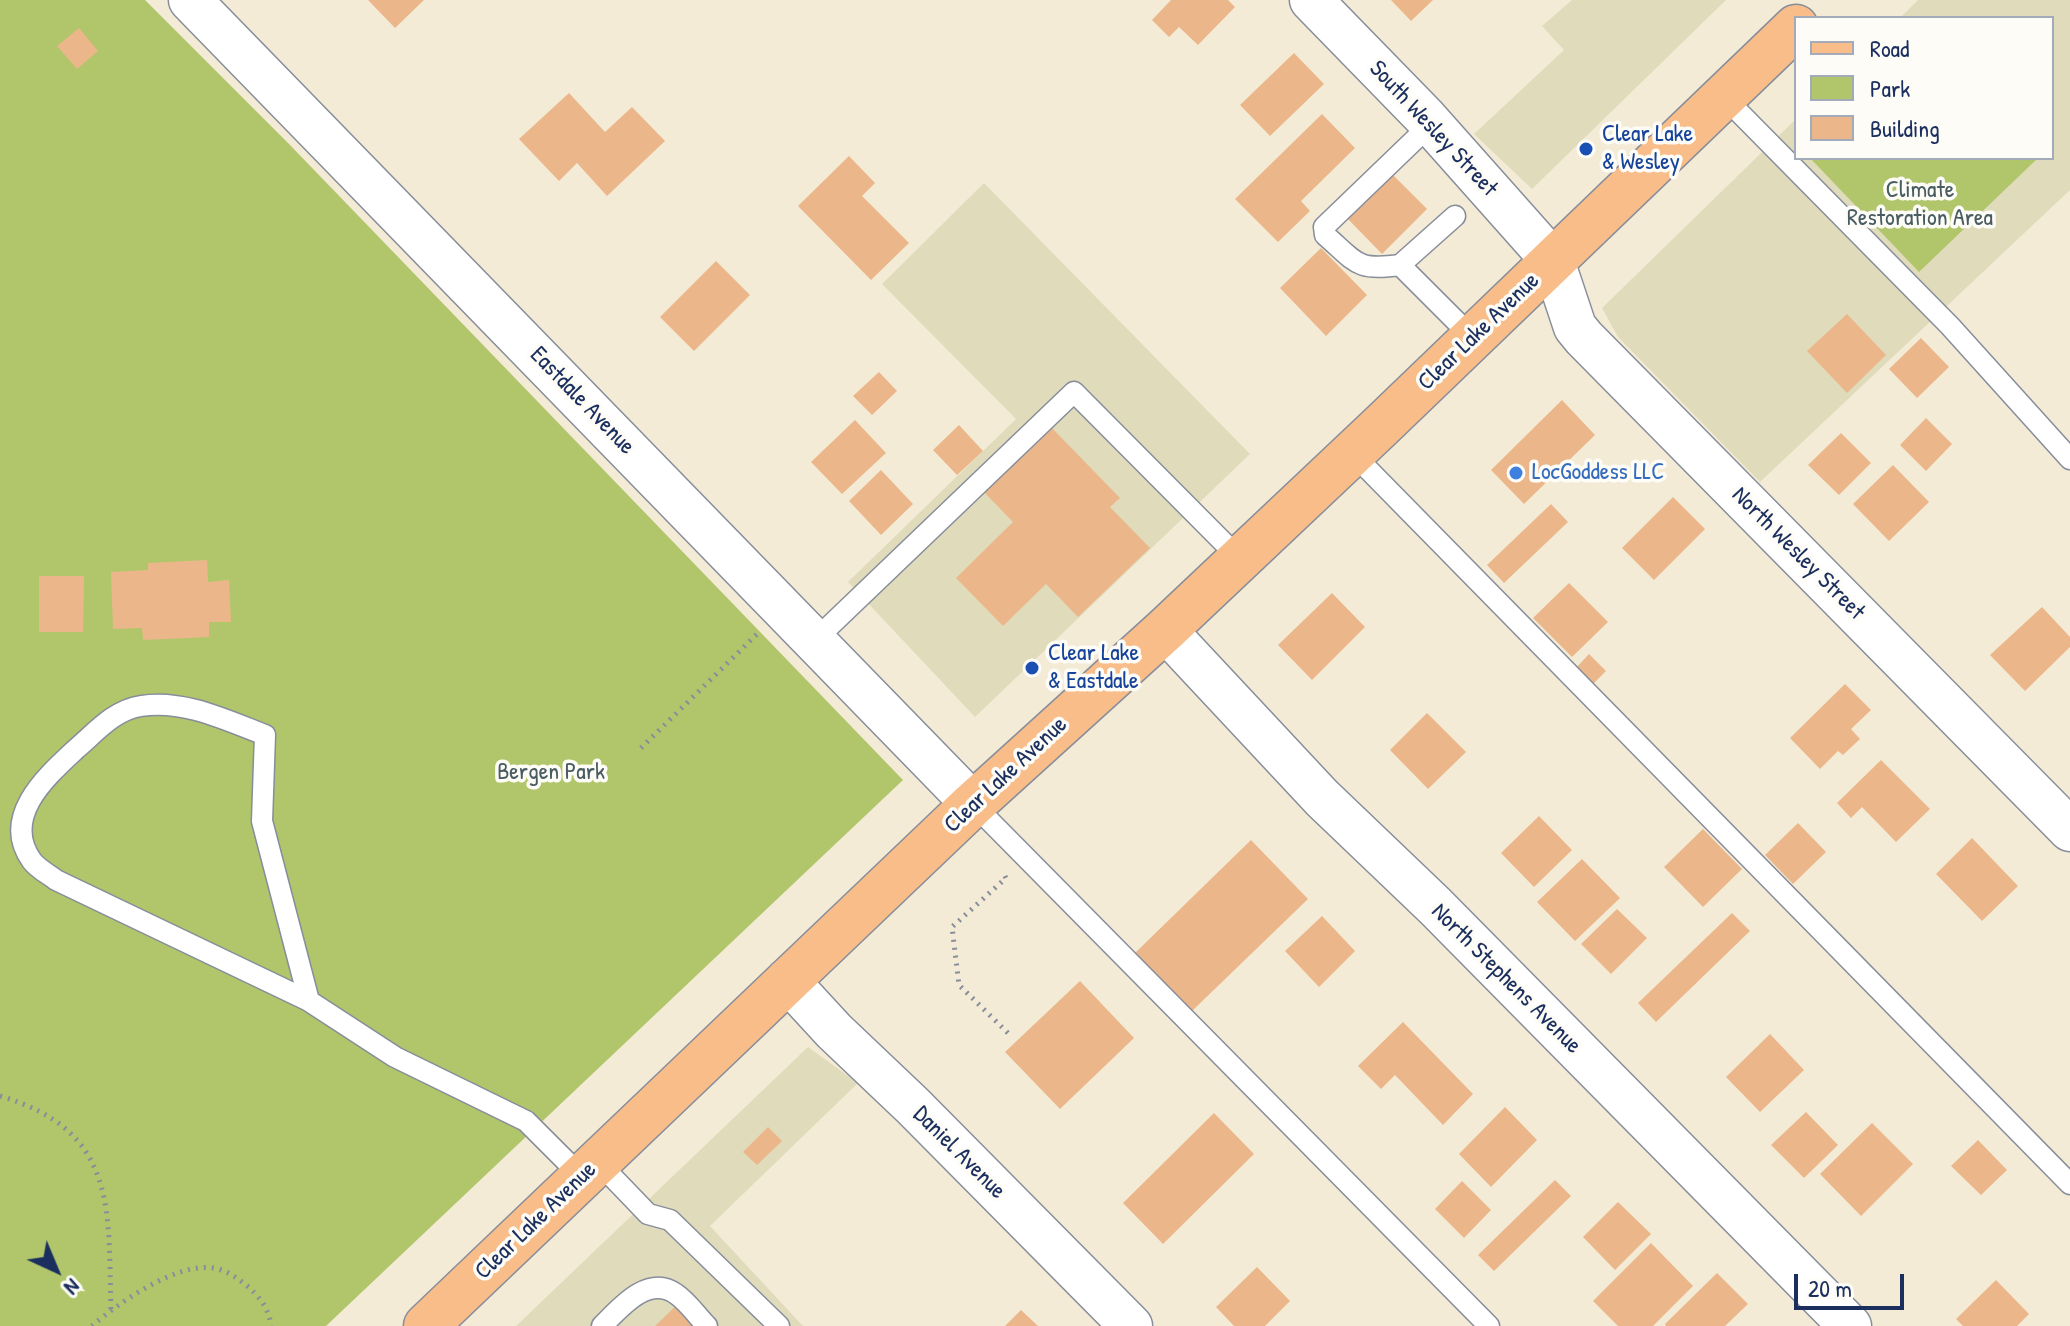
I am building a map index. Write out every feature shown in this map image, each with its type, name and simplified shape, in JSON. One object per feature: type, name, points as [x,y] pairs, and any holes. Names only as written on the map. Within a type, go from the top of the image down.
[{"type":"main road","points":[[1807,16],[1823,0]]},
{"type":"main road","name":"Clear Lake Avenue","points":[[426,1326],[973,804],[1165,630],[1352,453],[1794,29]]},
{"type":"street","name":"Eastdale Avenue","points":[[190,0],[973,804]]},
{"type":"street","name":"South Wesley Street","points":[[1311,0],[1431,124],[1553,261]]},
{"type":"street","name":"North Wesley Street","points":[[1553,261],[1575,327],[1584,338],[2070,830]]},
{"type":"street","name":"North Stephens Avenue","points":[[1165,630],[1322,798],[1435,906],[1850,1326]]},
{"type":"street","name":"Daniel Avenue","points":[[787,980],[834,1031],[913,1106],[1131,1326]]},
{"type":"lane","points":[[1724,97],[1950,326],[2070,459]]},
{"type":"lane","points":[[1431,124],[1324,227],[1325,235],[1355,262],[1370,269],[1400,265],[1455,216]]},
{"type":"lane","points":[[1400,265],[1473,338]]},
{"type":"lane","points":[[815,640],[1074,392],[1240,559]]},
{"type":"lane","points":[[1352,453],[2070,1184]]},
{"type":"lane","points":[[309,1001],[262,821],[265,735],[216,716],[172,705],[140,706],[112,717],[41,781],[23,812],[23,839],[32,861],[56,880],[309,1001],[395,1057],[526,1121],[648,1214],[670,1220],[779,1326]]},
{"type":"lane","points":[[973,804],[1489,1326]]},
{"type":"lane","points":[[602,1326],[633,1296],[647,1290],[661,1289],[675,1293],[707,1326]]},
{"type":"path","points":[[641,748],[783,607]]},
{"type":"path","points":[[1002,872],[1006,878],[952,927],[959,985],[1012,1037]]},
{"type":"path","points":[[0,1096],[30,1105],[53,1117],[77,1139],[93,1161],[108,1224],[111,1312]]},
{"type":"path","points":[[92,1326],[170,1276],[194,1268],[214,1268],[234,1276],[257,1294],[270,1314],[271,1326]]},
{"type":"shaded area","points":[[1572,0],[1726,0],[1532,189],[1474,134],[1564,50],[1542,26]]},
{"type":"shaded area","points":[[1918,0],[2070,0],[2070,190],[1760,482],[1618,337],[1602,308],[1794,121],[1794,160],[2054,160],[2054,16],[1902,16]]},
{"type":"shaded area","points":[[984,183],[1250,454],[975,717],[848,582],[1016,419],[882,284]]},
{"type":"shaded area","points":[[808,1047],[858,1083],[710,1226],[803,1326],[516,1326]]},
{"type":"green space","name":"Bergen Park","points":[[0,0],[145,0],[289,144],[903,780],[326,1326],[0,1326]]},
{"type":"green space","name":"Climate Restoration Area","points":[[1812,160],[2036,160],[1919,272]]},
{"type":"building","points":[[368,0],[424,0],[395,28]]},
{"type":"building","points":[[1171,0],[1228,0],[1235,7],[1198,45],[1179,27],[1169,37],[1152,20]]},
{"type":"building","points":[[1391,0],[1433,0],[1411,21]]},
{"type":"building","points":[[79,28],[98,51],[77,69],[57,46]]},
{"type":"building","points":[[1294,53],[1324,84],[1270,136],[1240,105]]},
{"type":"building","points":[[569,93],[605,132],[632,107],[665,141],[607,196],[577,163],[559,181],[519,139]]},
{"type":"building","points":[[1322,114],[1355,148],[1301,201],[1310,211],[1278,242],[1235,199]]},
{"type":"building","points":[[849,156],[875,183],[862,196],[909,243],[871,280],[798,206]]},
{"type":"building","points":[[1391,173],[1427,209],[1382,254],[1346,217]]},
{"type":"building","points":[[1321,248],[1367,295],[1326,336],[1280,288]]},
{"type":"building","points":[[716,261],[750,295],[694,351],[660,317]]},
{"type":"building","points":[[1847,314],[1886,355],[1847,393],[1807,351]]},
{"type":"building","points":[[1921,338],[1949,367],[1917,398],[1889,369]]},
{"type":"building","points":[[879,372],[897,391],[872,415],[853,396]]},
{"type":"building","points":[[1562,400],[1595,435],[1524,504],[1491,470]]},
{"type":"building","points":[[1926,418],[1952,444],[1926,471],[1900,445]]},
{"type":"building","points":[[855,420],[886,453],[842,494],[811,462]]},
{"type":"building","points":[[959,425],[983,451],[957,475],[933,450]]},
{"type":"building","points":[[1050,426],[1120,498],[1110,507],[1150,548],[1078,617],[1046,584],[1003,626],[956,578],[1013,522],[983,491]]},
{"type":"building","points":[[1841,433],[1871,463],[1839,495],[1808,465]]},
{"type":"building","points":[[1893,465],[1929,502],[1889,541],[1853,504]]},
{"type":"building","points":[[881,470],[913,504],[881,535],[849,501]]},
{"type":"building","points":[[1673,497],[1705,529],[1654,580],[1622,548]]},
{"type":"building","points":[[1551,504],[1568,522],[1504,583],[1487,565]]},
{"type":"building","points":[[207,560],[208,582],[229,580],[231,622],[209,622],[209,637],[143,640],[142,628],[113,629],[111,572],[148,570],[148,563]]},
{"type":"building","points":[[39,576],[84,576],[83,632],[39,632]]},
{"type":"building","points":[[1569,583],[1608,622],[1572,657],[1533,618]]},
{"type":"building","points":[[1332,593],[1365,627],[1312,680],[1278,645]]},
{"type":"building","points":[[2042,607],[2070,637],[2070,647],[2025,691],[1990,655]]},
{"type":"building","points":[[1589,654],[1606,671],[1592,685],[1576,668]]},
{"type":"building","points":[[1845,684],[1871,710],[1851,729],[1860,739],[1843,755],[1838,751],[1820,769],[1790,738]]},
{"type":"building","points":[[1427,713],[1466,752],[1428,789],[1390,750]]},
{"type":"building","points":[[1881,760],[1930,809],[1896,842],[1862,807],[1851,818],[1837,803]]},
{"type":"building","points":[[1539,816],[1572,850],[1534,887],[1501,853]]},
{"type":"building","points":[[1798,823],[1826,852],[1793,884],[1765,855]]},
{"type":"building","points":[[1703,829],[1742,869],[1703,907],[1664,867]]},
{"type":"building","points":[[1972,838],[2018,886],[1982,921],[1936,874]]},
{"type":"building","points":[[1251,840],[1308,899],[1192,1011],[1135,953]]},
{"type":"building","points":[[1582,859],[1620,898],[1575,941],[1537,902]]},
{"type":"building","points":[[1617,909],[1647,938],[1611,974],[1581,944]]},
{"type":"building","points":[[1732,913],[1750,931],[1656,1022],[1638,1003]]},
{"type":"building","points":[[1322,916],[1355,951],[1319,987],[1285,951]]},
{"type":"building","points":[[1080,981],[1134,1038],[1060,1109],[1005,1052]]},
{"type":"building","points":[[1403,1022],[1473,1094],[1443,1125],[1395,1075],[1381,1089],[1358,1066]]},
{"type":"building","points":[[1770,1034],[1804,1070],[1760,1112],[1726,1077]]},
{"type":"building","points":[[1505,1107],[1537,1140],[1491,1187],[1459,1154]]},
{"type":"building","points":[[1806,1112],[1838,1145],[1804,1178],[1771,1145]]},
{"type":"building","points":[[1214,1113],[1254,1154],[1163,1244],[1123,1203]]},
{"type":"building","points":[[1872,1123],[1913,1164],[1861,1216],[1820,1174]]},
{"type":"building","points":[[768,1127],[782,1141],[757,1165],[743,1152]]},
{"type":"building","points":[[1978,1140],[2007,1170],[1981,1195],[1951,1166]]},
{"type":"building","points":[[1555,1180],[1571,1196],[1494,1271],[1478,1255]]},
{"type":"building","points":[[1462,1181],[1491,1210],[1464,1238],[1435,1209]]},
{"type":"building","points":[[1618,1202],[1651,1234],[1615,1270],[1583,1237]]},
{"type":"building","points":[[1651,1243],[1693,1286],[1653,1326],[1618,1326],[1593,1301]]},
{"type":"building","points":[[1257,1267],[1290,1301],[1265,1326],[1234,1326],[1216,1307]]},
{"type":"building","points":[[1717,1273],[1748,1304],[1725,1326],[1666,1326],[1665,1324]]},
{"type":"building","points":[[1996,1280],[2029,1314],[2017,1326],[1963,1326],[1956,1319]]},
{"type":"building","points":[[679,1303],[701,1326],[655,1326]]},
{"type":"building","points":[[1021,1310],[1038,1326],[1005,1326]]},
{"type":"place","name":"Clear Lake & Wesley","points":[[1586,149]]},
{"type":"place","name":"LocGoddess LLC","points":[[1516,473]]},
{"type":"place","name":"Clear Lake & Eastdale","points":[[1032,668]]}]
